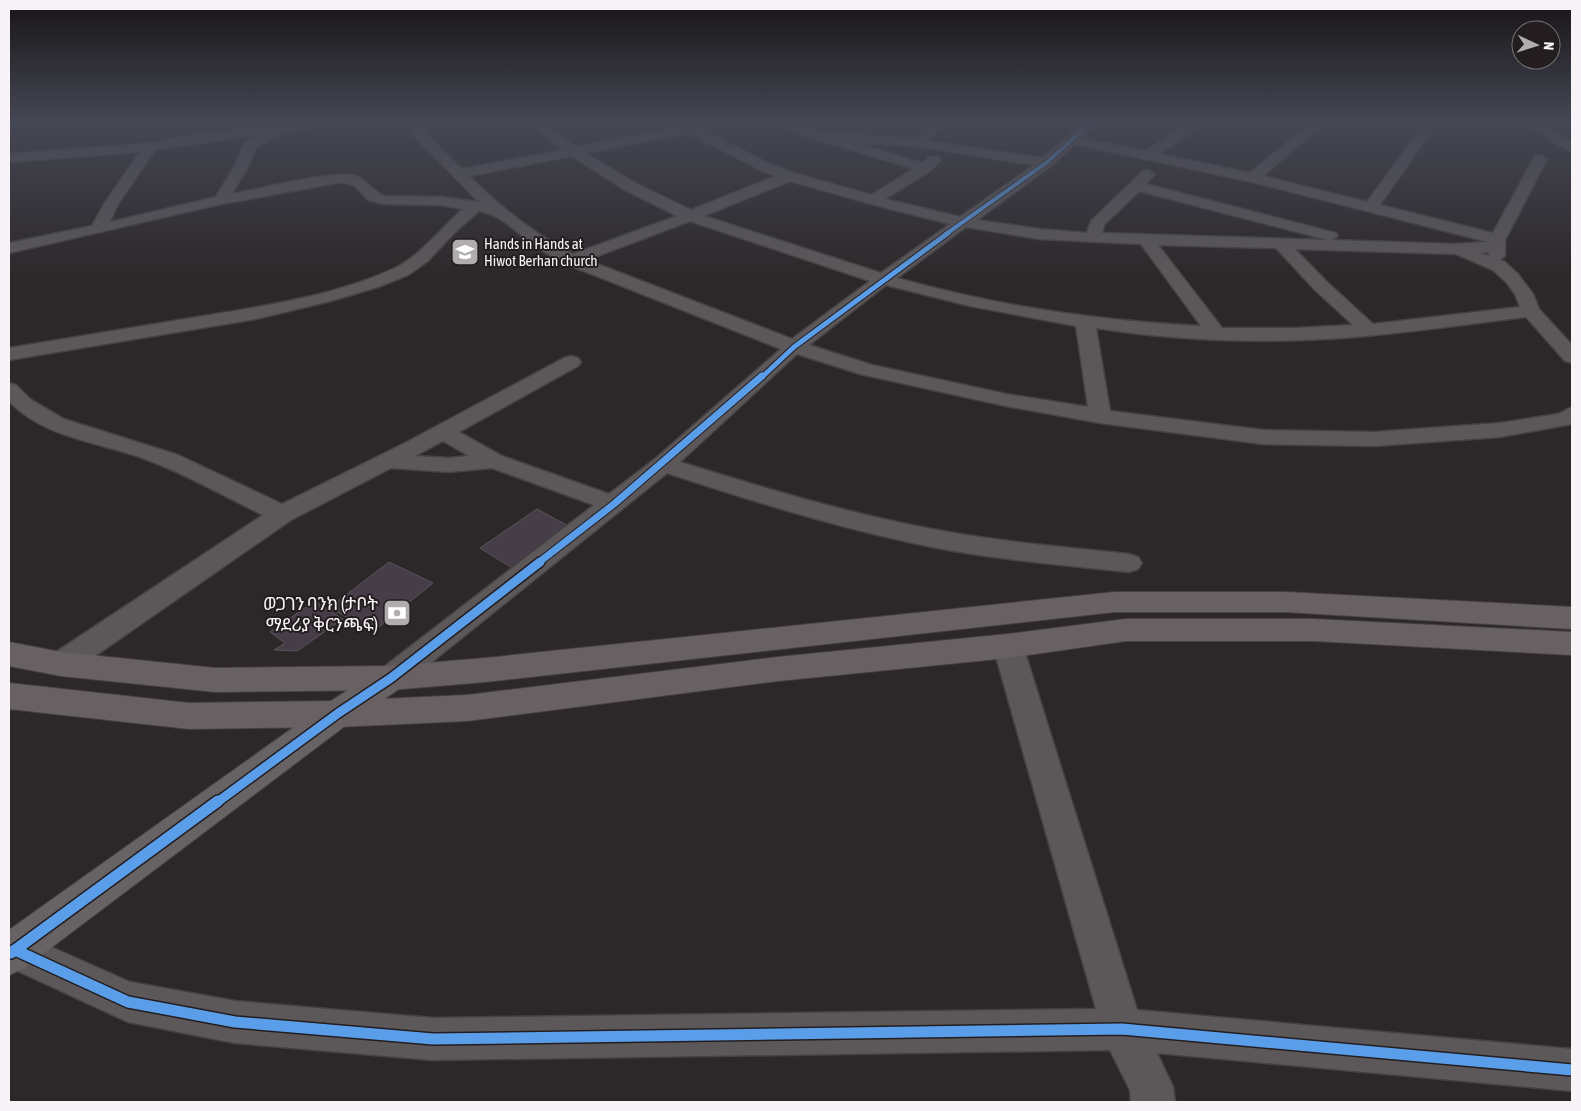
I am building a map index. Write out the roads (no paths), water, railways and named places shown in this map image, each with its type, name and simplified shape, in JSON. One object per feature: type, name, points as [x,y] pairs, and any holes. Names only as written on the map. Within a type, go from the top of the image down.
[{"type":"main road","points":[[9,654],[61,664],[215,680],[391,678],[505,668],[1114,602],[1285,602],[1572,618]]},
{"type":"main road","points":[[9,696],[189,716],[337,714],[467,708],[778,669],[1008,646],[1126,630],[1314,630],[1572,644]]},
{"type":"street","points":[[98,229],[111,204],[132,174]]},
{"type":"street","points":[[221,200],[237,174]]},
{"type":"street","points":[[459,174],[485,208]]},
{"type":"street","points":[[612,174],[690,216],[882,280],[980,303],[1085,322],[1185,332],[1298,334],[1368,330],[1531,312]]},
{"type":"street","points":[[783,174],[873,200],[962,222],[1040,234],[1147,241],[1453,249],[1496,243]]},
{"type":"street","points":[[873,200],[915,174]]},
{"type":"street","points":[[12,953],[337,714],[391,678],[663,464],[794,347],[882,280],[1031,174]]},
{"type":"street","points":[[1093,238],[1097,224],[1148,174]]},
{"type":"street","points":[[1235,174],[1371,207],[1496,243]]},
{"type":"street","points":[[1253,178],[1258,174]]},
{"type":"street","points":[[1371,207],[1395,174]]},
{"type":"street","points":[[1499,266],[1496,243],[1532,174]]},
{"type":"street","points":[[572,260],[690,216],[789,176]]},
{"type":"street","points":[[9,248],[32,241],[98,229],[221,200],[342,178],[353,179],[367,188],[373,198],[383,200],[440,201],[485,208],[508,217],[544,245],[572,260],[794,347],[876,372],[1006,400],[1100,416],[1263,437],[1374,439],[1500,430],[1565,419],[1572,414]]},
{"type":"street","points":[[1135,186],[1319,232],[1332,237],[1342,246]]},
{"type":"street","points":[[32,241],[87,217],[111,204]]},
{"type":"street","points":[[9,354],[256,313],[325,297],[372,283],[402,271],[422,257],[449,229],[485,208]]},
{"type":"street","points":[[1147,241],[1216,333]]},
{"type":"street","points":[[1281,244],[1321,286],[1368,330]]},
{"type":"street","points":[[1453,249],[1499,266],[1512,278],[1524,294],[1531,312],[1572,357]]},
{"type":"street","points":[[1085,322],[1100,416]]},
{"type":"street","points":[[61,664],[282,514],[443,432],[571,362]]},
{"type":"street","points":[[9,389],[18,401],[48,421],[154,454],[282,514]]},
{"type":"street","points":[[443,432],[494,461],[614,504]]},
{"type":"street","points":[[386,461],[449,465],[494,461]]},
{"type":"street","points":[[663,464],[745,491],[841,518],[938,539],[1033,553],[1129,562]]},
{"type":"street","points":[[1008,646],[1122,1029],[1151,1087],[1153,1102]]},
{"type":"street","points":[[12,953],[128,1002],[235,1022],[433,1039],[1122,1029],[1572,1070]]},
{"type":"place","name":"Hands in Hands at Hiwot Berhan church","points":[[465,252]]},
{"type":"place","name":"ወጋገን ባንክ (ታቦት ማደሪያ ቅርንጫፍ)","points":[[397,613]]}]
